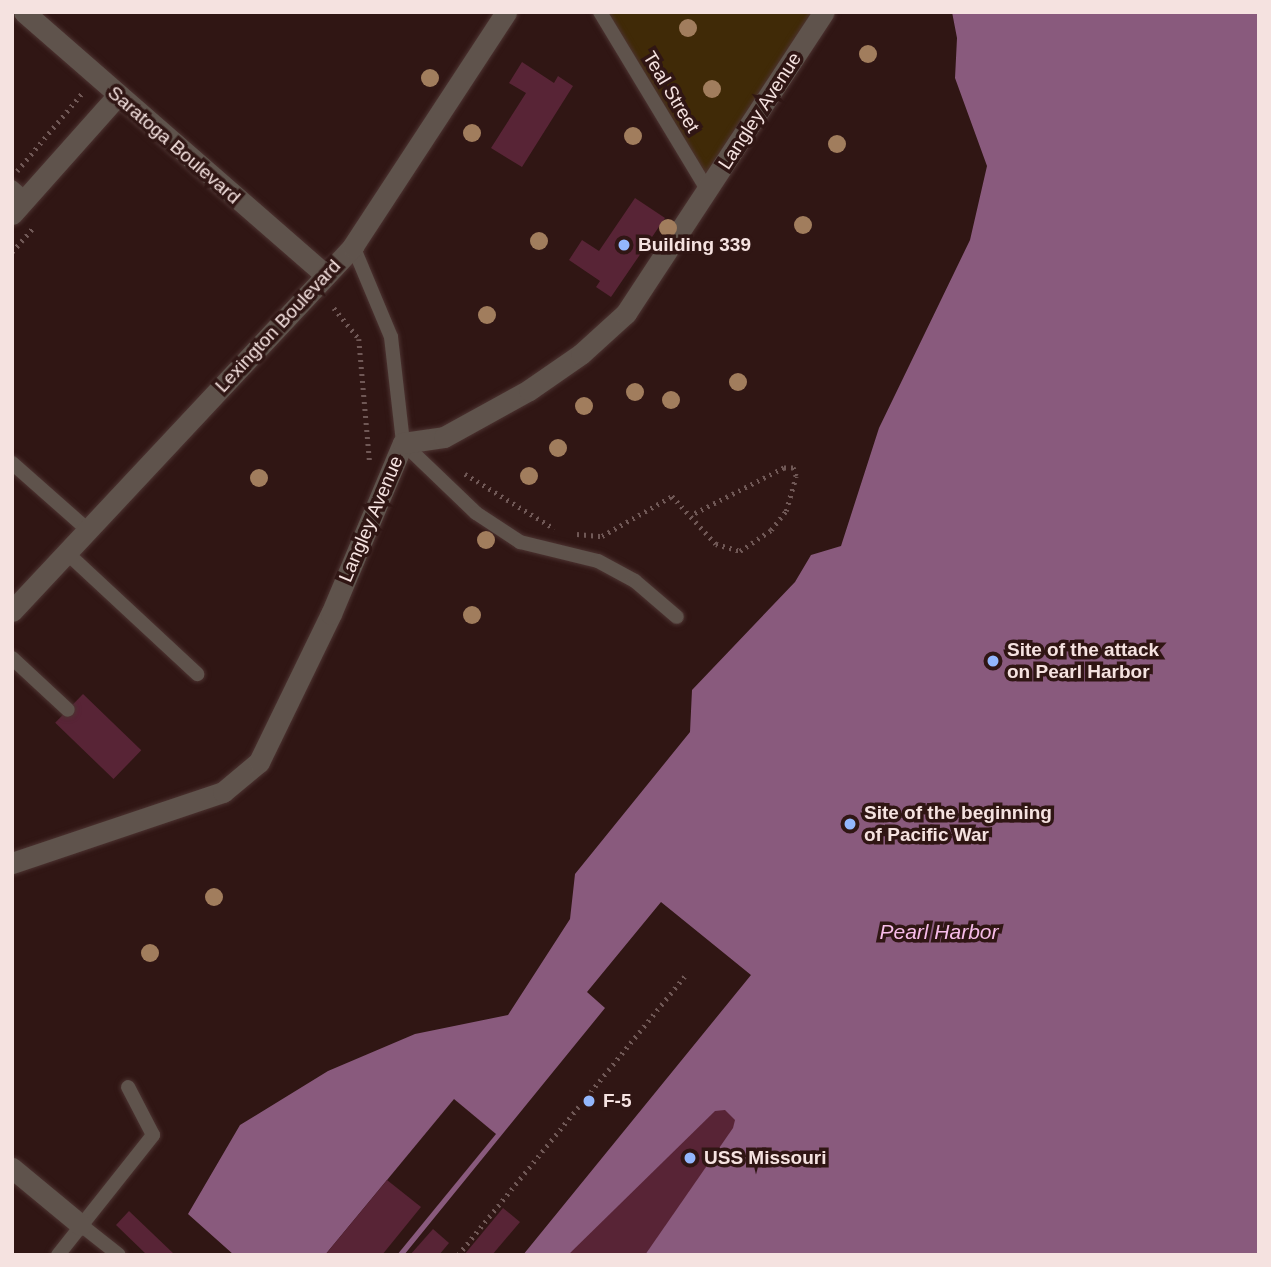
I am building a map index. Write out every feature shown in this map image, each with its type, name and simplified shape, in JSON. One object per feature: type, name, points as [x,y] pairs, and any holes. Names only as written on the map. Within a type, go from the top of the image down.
[{"type":"street","name":"Saratoga Boulevard","points":[[24,12],[117,96],[326,275]]},
{"type":"street","name":"Lexington Boulevard","points":[[12,611],[353,246],[506,12]]},
{"type":"street","name":"Langley Avenue","points":[[12,863],[223,792],[259,762],[331,614],[403,443],[444,437],[582,354],[626,313],[824,12]]},
{"type":"street","points":[[17,200],[117,96]]},
{"type":"street","points":[[12,1168],[81,1226]]},
{"type":"lane","name":"Teal Street","points":[[600,12],[708,191]]},
{"type":"lane","points":[[353,246],[391,337],[403,443],[476,513],[520,542],[598,561],[635,581],[677,617]]},
{"type":"lane","points":[[12,463],[88,530]]},
{"type":"lane","points":[[67,553],[197,674]]},
{"type":"lane","points":[[12,658],[68,710]]},
{"type":"lane","points":[[58,1255],[153,1135],[128,1087]]},
{"type":"lane","points":[[81,1226],[119,1255]]},
{"type":"path","points":[[12,176],[84,91]]},
{"type":"path","points":[[334,309],[359,339],[371,471]]},
{"type":"path","points":[[570,534],[602,536],[672,496],[716,544],[740,551],[771,530],[786,510],[796,476],[793,468],[784,468],[692,515]]},
{"type":"path","points":[[459,470],[537,522],[559,530]]},
{"type":"path","points":[[458,1255],[686,974]]},
{"type":"shaded area","points":[[600,12],[824,12],[708,191]]},
{"type":"water","name":"Pearl Harbor","points":[[952,12],[1259,12],[1259,1255],[234,1255],[188,1214],[240,1125],[328,1071],[415,1034],[508,1015],[570,919],[575,874],[690,732],[692,690],[795,582],[811,555],[841,546],[879,428],[970,240],[987,166],[955,78],[957,38]]},
{"type":"pier","name":"F-5","points":[[661,902],[751,975],[523,1255],[404,1255],[605,1008],[587,992]]},
{"type":"pier","points":[[454,1099],[496,1134],[397,1255],[325,1255]]},
{"type":"building","points":[[522,62],[554,83],[558,76],[573,86],[522,167],[491,148],[526,93],[509,83]]},
{"type":"building","name":"Building 339","points":[[635,198],[665,218],[611,297],[596,287],[600,281],[569,260],[582,240],[599,251]]},
{"type":"building","points":[[83,694],[141,750],[113,779],[55,723]]},
{"type":"building","name":"USS Missouri","points":[[725,1110],[735,1120],[733,1128],[645,1255],[568,1255],[715,1111]]},
{"type":"building","points":[[387,1180],[421,1207],[382,1255],[325,1255]]},
{"type":"building","points":[[503,1208],[520,1222],[492,1255],[464,1255]]},
{"type":"building","points":[[129,1211],[175,1255],[147,1255],[116,1225]]},
{"type":"building","points":[[433,1229],[449,1243],[439,1255],[410,1255]]},
{"type":"place","name":"Building 339","points":[[624,245]]},
{"type":"place","name":"Site of the attack on Pearl Harbor","points":[[993,661]]},
{"type":"place","name":"Site of the beginning of Pacific War","points":[[850,824]]},
{"type":"place","name":"F-5","points":[[589,1101]]},
{"type":"place","name":"USS Missouri","points":[[690,1158]]}]
